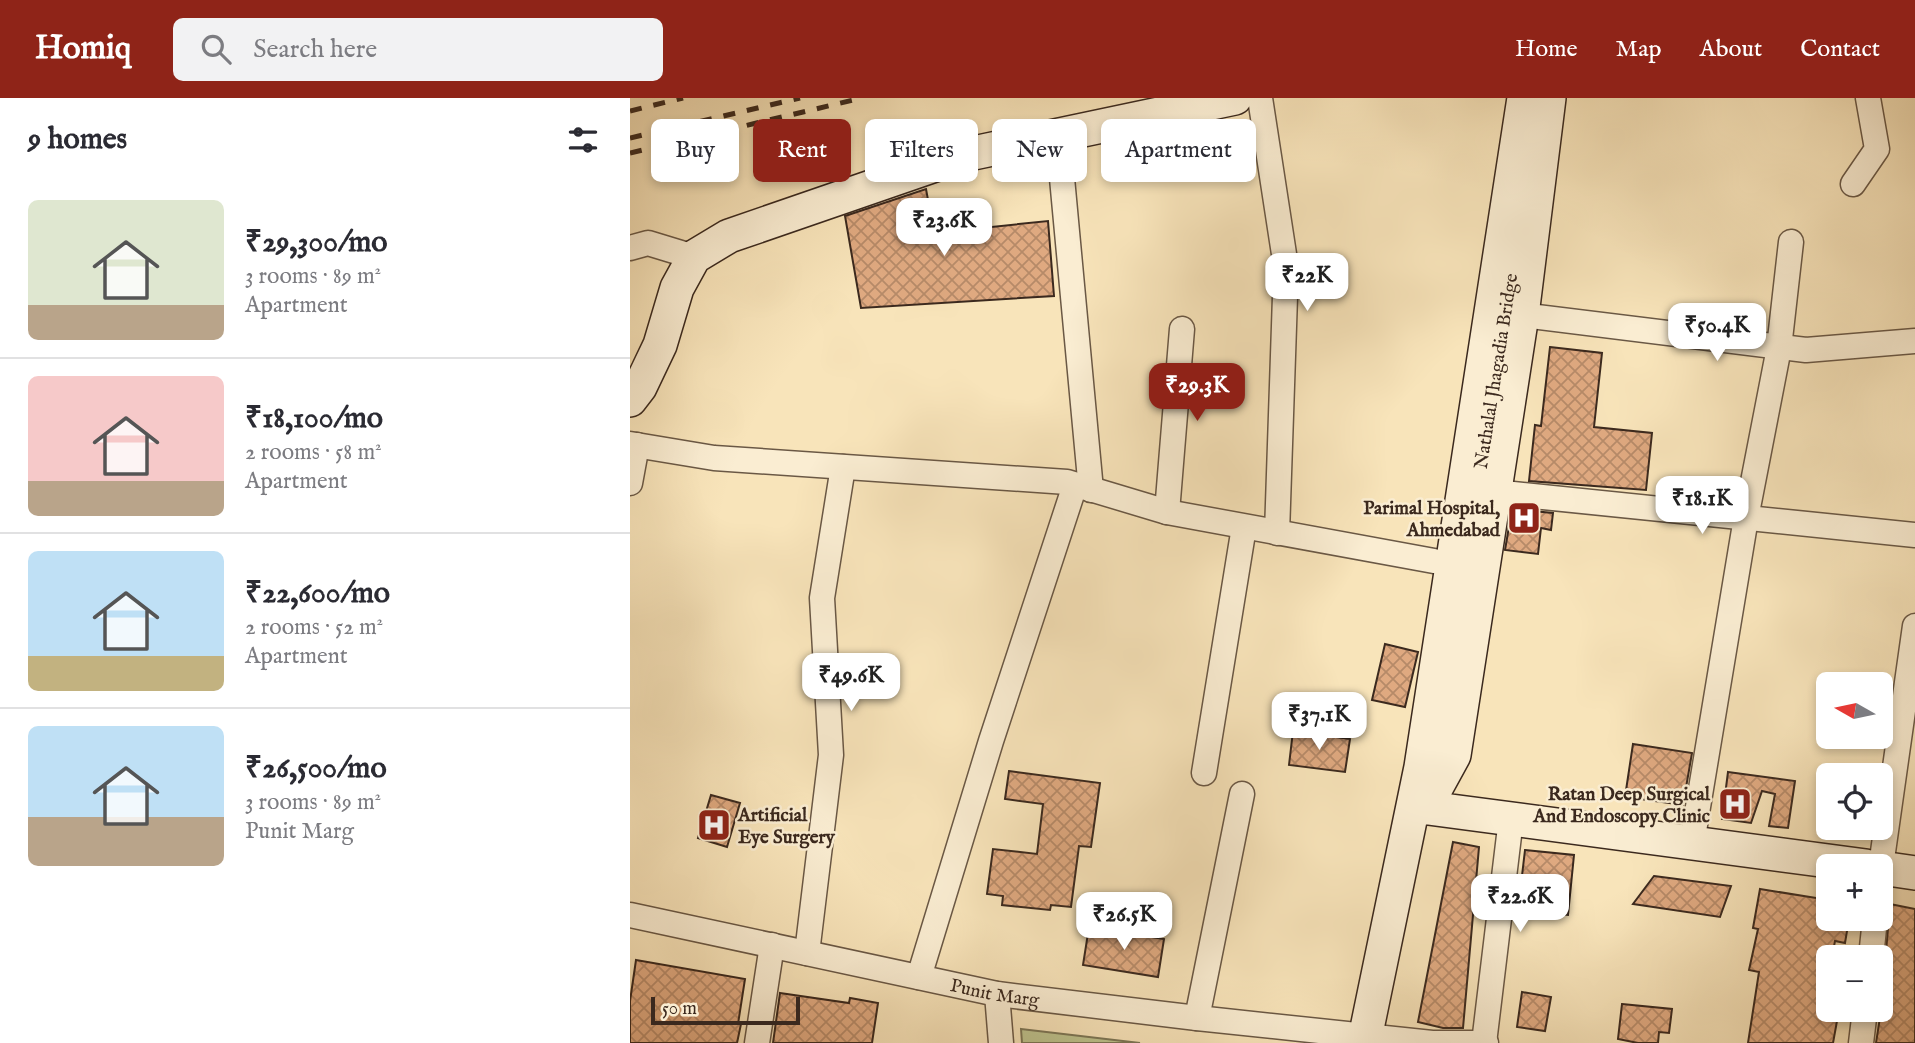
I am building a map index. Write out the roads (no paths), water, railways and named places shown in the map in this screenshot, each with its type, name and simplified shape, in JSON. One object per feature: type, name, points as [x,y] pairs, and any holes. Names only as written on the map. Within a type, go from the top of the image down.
[{"type":"street","points":[[1087,129],[1235,98]]},
{"type":"street","points":[[1260,98],[1286,267],[1277,533]]},
{"type":"street","points":[[1419,807],[1406,744],[1504,98]]},
{"type":"street","name":"Nathalal Jhagadia Bridge","points":[[1427,768],[1524,98]]},
{"type":"street","name":"Nathalal Jhagadia Bridge","points":[[1427,768],[1537,98]]},
{"type":"street","points":[[1419,807],[1454,755],[1522,315],[1549,98]]},
{"type":"street","points":[[1853,184],[1877,149],[1868,98]]},
{"type":"street","points":[[630,400],[640,387],[660,345],[677,288],[694,257],[729,236],[964,155],[992,149]]},
{"type":"street","points":[[919,977],[991,741],[1083,487],[1061,182]]},
{"type":"street","points":[[1692,843],[1746,517],[1779,348],[1791,242]]},
{"type":"street","points":[[630,248],[648,243],[694,257]]},
{"type":"street","points":[[1522,315],[1806,351],[1915,341]]},
{"type":"street","points":[[1167,512],[1182,329]]},
{"type":"street","points":[[630,483],[633,445],[714,458],[1067,482],[1167,512],[1434,561]]},
{"type":"street","points":[[807,953],[831,755],[822,598],[843,467]]},
{"type":"street","points":[[1494,492],[1915,535]]},
{"type":"street","points":[[1204,773],[1244,527]]},
{"type":"street","points":[[1883,854],[1915,626]]},
{"type":"street","points":[[1366,1040],[1427,768]]},
{"type":"street","points":[[1197,1018],[1242,794]]},
{"type":"street","points":[[1419,807],[1816,859]]},
{"type":"street","points":[[1485,1043],[1511,819]]},
{"type":"street","points":[[1893,869],[1915,873]]},
{"type":"street","name":"Punit Marg","points":[[630,915],[997,994],[1366,1040],[1485,1043]]},
{"type":"street","points":[[757,1043],[772,945]]},
{"type":"street","points":[[997,994],[1001,1043]]},
{"type":"street","points":[[1861,1043],[1864,1022]]},
{"type":"railway","points":[[630,111],[683,98]]},
{"type":"railway","points":[[630,138],[800,98]]},
{"type":"railway","points":[[630,153],[862,98]]},
{"type":"place","name":"Parimal Hospital, Ahmedabad","points":[[1524,518]]},
{"type":"place","name":"Ratan Deep Surgical And Endoscopy Clinic","points":[[1735,804]]},
{"type":"place","name":"Artificial Eye Surgery","points":[[714,825]]}]
